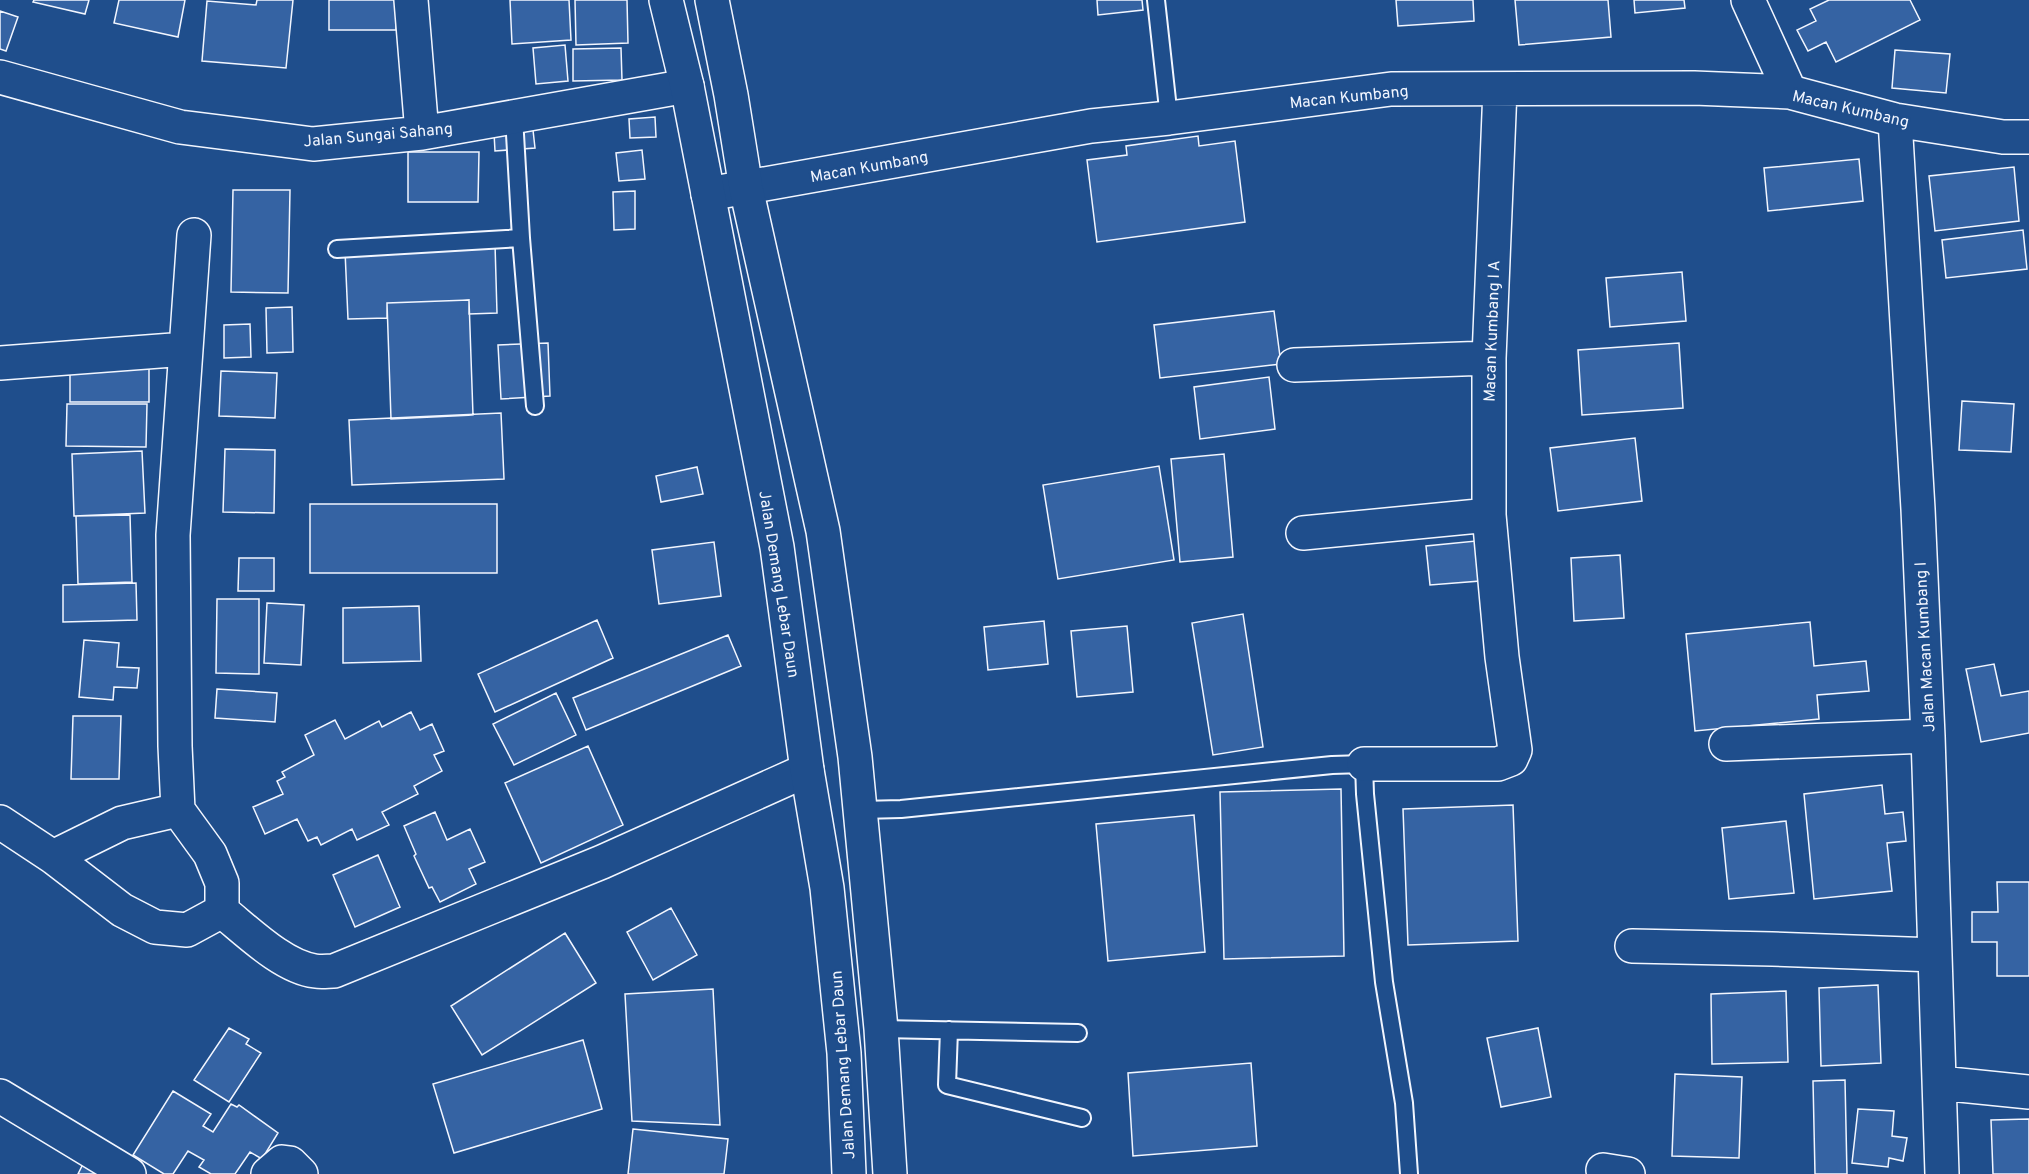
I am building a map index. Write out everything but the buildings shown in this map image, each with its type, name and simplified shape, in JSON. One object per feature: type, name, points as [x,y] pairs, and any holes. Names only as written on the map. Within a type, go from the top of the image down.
[{"type":"main road","points":[[411,0],[422,133]]},
{"type":"main road","name":"Jalan Demang Lebar Daun","points":[[666,0],[687,86],[777,547],[807,770],[827,888],[843,1053],[849,1174]]},
{"type":"main road","points":[[712,0],[746,188],[823,531],[861,810],[881,1029],[891,1174]]},
{"type":"main road","points":[[1748,0],[1790,92]]},
{"type":"main road","name":"Jalan Sungai Sahang","points":[[0,76],[180,127],[313,144],[422,133],[687,86]]},
{"type":"main road","name":"Macan Kumbang","points":[[708,194],[1091,126],[1391,89],[1694,88],[1790,92],[1895,120],[2003,137],[2029,137]]},
{"type":"main road","name":"Macan Kumbang I A","points":[[1364,765],[1498,764],[1511,759],[1515,750],[1502,657],[1489,514],[1489,358],[1500,89]]},
{"type":"main road","name":"Jalan Macan Kumbang I","points":[[1895,120],[1917,486],[1928,736],[1942,1174]]},
{"type":"main road","points":[[194,235],[173,535],[175,746],[178,810],[210,854],[222,883],[222,911]]},
{"type":"main road","points":[[0,363],[186,349]]},
{"type":"main road","points":[[1294,365],[1489,358]]},
{"type":"main road","points":[[1303,533],[1489,514]]},
{"type":"main road","points":[[1726,744],[1928,736]]},
{"type":"main road","points":[[222,911],[270,950],[295,965],[314,971],[334,971],[602,862],[807,770]]},
{"type":"main road","points":[[53,857],[122,823],[178,810]]},
{"type":"main road","points":[[0,822],[53,857],[122,910],[155,927],[187,930],[222,911]]},
{"type":"main road","points":[[1632,946],[1935,955]]},
{"type":"main road","points":[[1940,1083],[2029,1092]]},
{"type":"main road","points":[[0,1096],[129,1174]]},
{"type":"main road","points":[[268,1174],[282,1162],[290,1163],[302,1174]]},
{"type":"lane","points":[[1156,0],[1169,118]]},
{"type":"lane","points":[[514,117],[535,406]]},
{"type":"lane","points":[[337,249],[521,238]]},
{"type":"lane","points":[[861,810],[901,809],[1332,765],[1364,765],[1384,982],[1404,1103],[1409,1174]]},
{"type":"lane","points":[[881,1029],[1078,1033]]},
{"type":"lane","points":[[949,1030],[947,1085],[1082,1118]]}]
